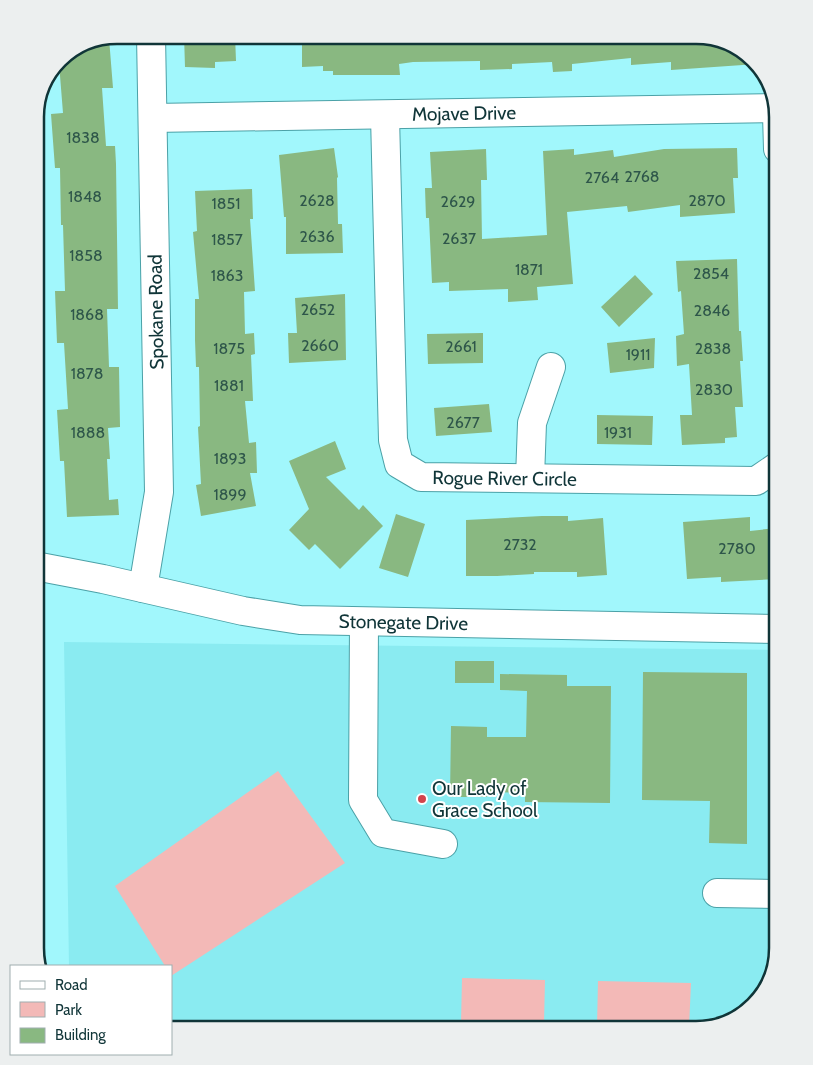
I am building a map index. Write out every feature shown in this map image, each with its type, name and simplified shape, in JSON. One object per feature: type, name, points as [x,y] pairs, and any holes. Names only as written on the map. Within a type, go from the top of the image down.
[{"type":"street","name":"Spokane Road","points":[[143,588],[159,492],[151,44]]},
{"type":"street","name":"Mojave Drive","points":[[152,118],[385,116],[769,108]]},
{"type":"street","name":"Rogue River Circle","points":[[385,116],[393,440],[399,464],[421,476],[756,481],[769,472]]},
{"type":"street","points":[[530,478],[532,424],[551,367]]},
{"type":"street","name":"Stonegate Drive","points":[[44,568],[244,611],[300,620],[364,623],[769,629]]},
{"type":"street","points":[[364,623],[363,800],[383,833],[443,844]]},
{"type":"street","points":[[717,893],[769,894]]},
{"type":"shaded area","name":"Our Lady of Grace School","points":[[64,642],[769,650],[769,958],[762,981],[757,989],[745,1003],[729,1014],[711,1020],[697,1021],[172,1021],[172,965],[69,965]]},
{"type":"green space","points":[[278,771],[345,863],[172,975],[172,965],[164,965],[115,886]]},
{"type":"green space","points":[[462,978],[545,980],[544,1021],[461,1021]]},
{"type":"green space","points":[[598,981],[691,983],[689,1021],[597,1021]]},
{"type":"building","points":[[110,44],[113,88],[102,88],[106,146],[115,146],[118,309],[107,309],[109,367],[119,367],[120,427],[108,428],[110,459],[107,459],[109,500],[118,499],[119,515],[67,517],[64,461],[60,461],[57,410],[68,409],[64,343],[57,343],[55,291],[65,291],[63,225],[61,225],[60,168],[55,168],[51,114],[63,113],[60,71],[68,62],[89,49]]},
{"type":"building","points":[[184,44],[235,44],[236,61],[215,62],[215,68],[185,67]]},
{"type":"building","points":[[302,44],[701,44],[724,49],[733,53],[748,65],[671,70],[671,62],[631,65],[631,58],[572,64],[572,71],[553,72],[552,62],[512,64],[512,69],[480,70],[480,61],[413,62],[399,64],[400,75],[333,75],[333,71],[323,71],[323,66],[302,67]]},
{"type":"building","points":[[334,148],[338,177],[338,224],[342,224],[343,253],[286,254],[286,217],[284,217],[279,155]]},
{"type":"building","points":[[737,148],[738,178],[733,178],[735,213],[680,217],[680,205],[628,212],[627,206],[567,212],[573,284],[537,287],[538,300],[508,302],[508,289],[449,291],[449,282],[432,283],[429,218],[426,218],[425,188],[432,188],[430,152],[486,149],[487,180],[481,180],[482,239],[547,235],[543,151],[574,149],[574,155],[613,150],[614,157],[664,149]]},
{"type":"building","points":[[252,189],[253,219],[250,219],[255,291],[244,292],[245,334],[254,333],[255,354],[251,355],[253,401],[245,401],[249,443],[256,442],[257,473],[250,473],[256,506],[201,516],[196,485],[201,484],[198,427],[200,426],[199,367],[196,367],[195,340],[195,299],[199,299],[193,232],[197,231],[195,191]]},
{"type":"building","points":[[737,259],[739,331],[741,331],[743,361],[740,361],[743,407],[735,407],[737,437],[725,438],[725,443],[682,445],[680,415],[692,415],[689,364],[677,366],[676,336],[684,334],[681,291],[678,292],[676,261]]},
{"type":"building","points":[[635,275],[653,294],[619,327],[601,307]]},
{"type":"building","points":[[345,294],[346,360],[289,363],[288,333],[297,333],[295,298]]},
{"type":"building","points":[[483,333],[483,363],[428,364],[427,334]]},
{"type":"building","points":[[655,338],[654,368],[610,373],[607,343]]},
{"type":"building","points":[[489,404],[492,432],[436,436],[434,408]]},
{"type":"building","points":[[597,415],[653,416],[652,445],[597,444]]},
{"type":"building","points":[[335,441],[346,469],[326,477],[359,510],[363,505],[383,526],[340,569],[315,544],[309,550],[289,530],[309,509],[289,461]]},
{"type":"building","points":[[396,514],[425,524],[408,577],[379,568]]},
{"type":"building","points":[[568,516],[568,521],[603,518],[607,575],[577,577],[577,572],[534,572],[534,574],[466,576],[466,520]]},
{"type":"building","points":[[750,517],[750,531],[769,529],[769,579],[721,582],[721,577],[687,579],[683,522]]},
{"type":"building","points":[[455,661],[494,661],[494,683],[455,683]]},
{"type":"building","points":[[643,672],[747,673],[747,844],[709,843],[710,801],[642,800]]},
{"type":"building","points":[[500,674],[567,675],[567,686],[611,686],[610,803],[525,802],[525,793],[487,792],[487,797],[450,797],[451,726],[487,727],[487,737],[526,737],[527,691],[500,690]]},
{"type":"place","name":"Our Lady of Grace School","points":[[422,799]]}]
